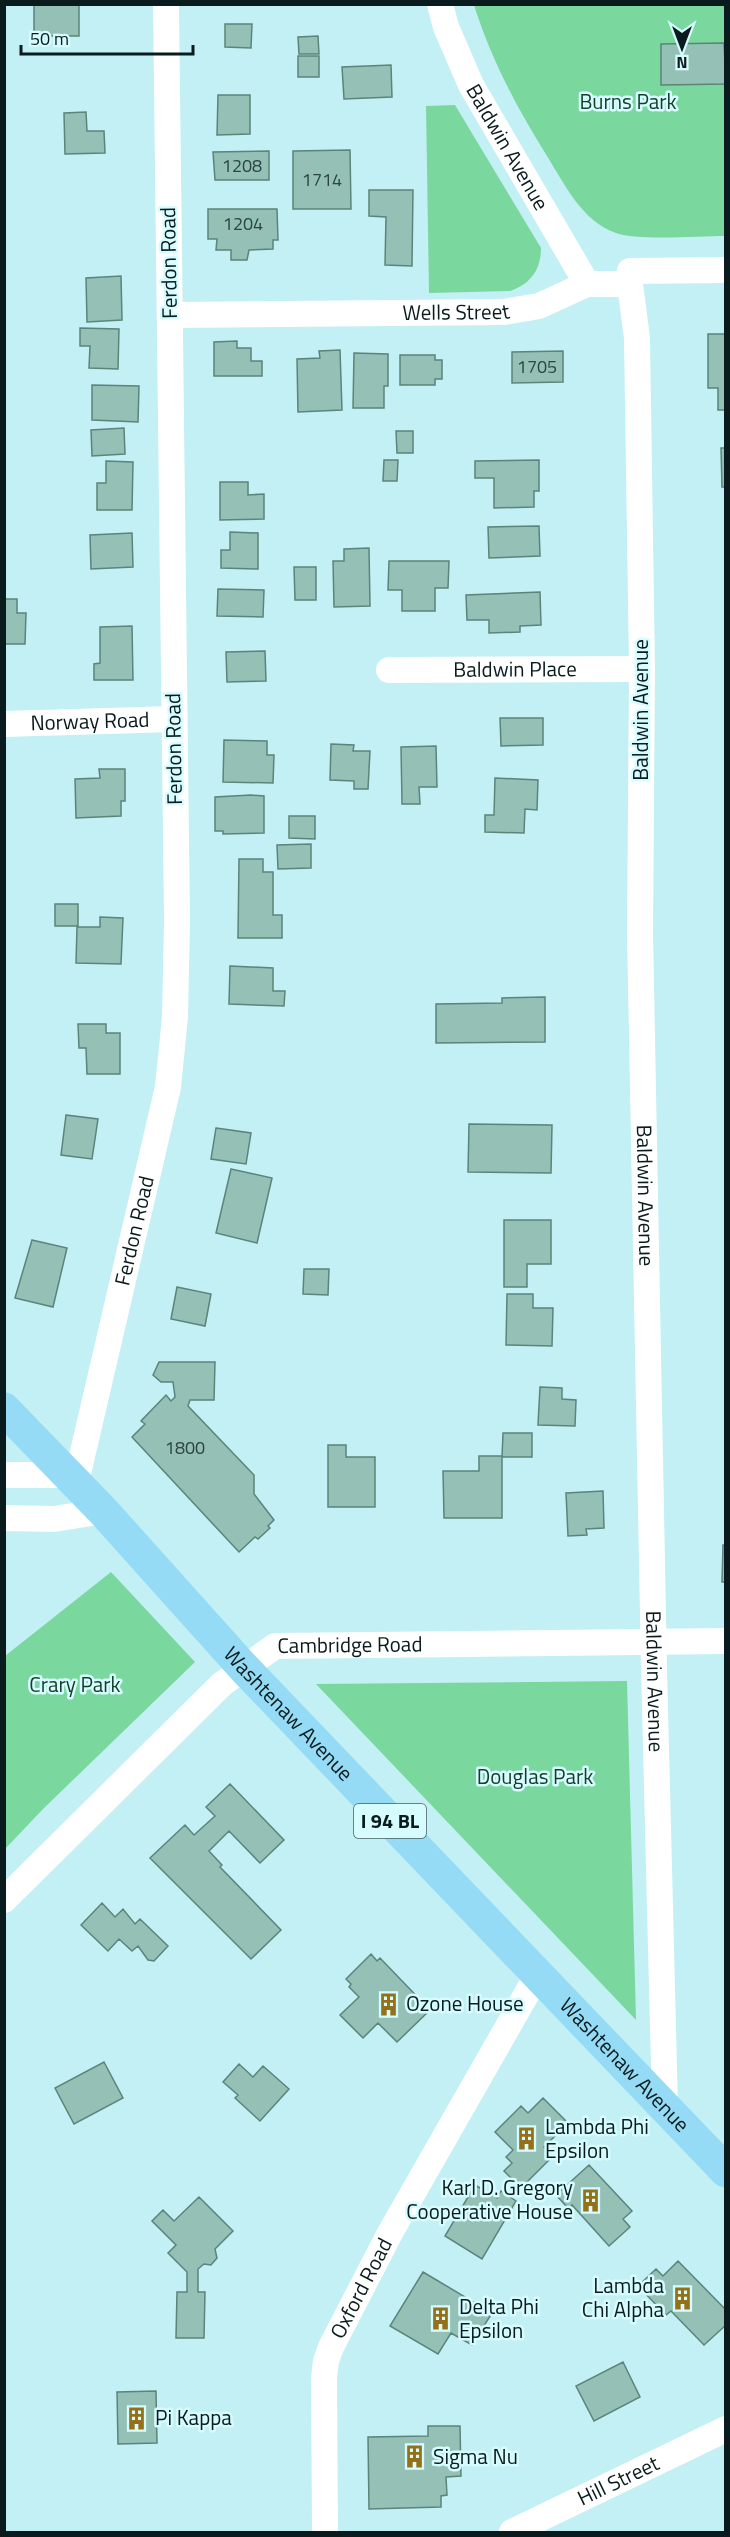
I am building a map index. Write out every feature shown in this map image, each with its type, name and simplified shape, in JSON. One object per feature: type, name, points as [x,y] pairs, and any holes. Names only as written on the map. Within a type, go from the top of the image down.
[{"type":"main road","name":"Washtenaw Avenue","points":[[4,1408],[103,1511],[243,1667],[726,2171]]},
{"type":"street","name":"Ferdon Road","points":[[72,1479],[171,1067],[175,1017],[177,921],[166,4]]},
{"type":"street","name":"Baldwin Avenue","points":[[440,4],[446,27],[471,85],[587,284]]},
{"type":"street","points":[[630,284],[630,271],[726,270]]},
{"type":"street","name":"Wells Street","points":[[170,315],[504,312],[539,306],[587,284],[630,284]]},
{"type":"street","name":"Baldwin Avenue","points":[[630,284],[637,338],[642,669],[640,933],[666,2107]]},
{"type":"street","name":"Baldwin Place","points":[[389,670],[642,669]]},
{"type":"street","name":"Norway Road","points":[[4,724],[174,719]]},
{"type":"street","points":[[4,1475],[72,1479]]},
{"type":"street","points":[[4,1518],[54,1519],[103,1511]]},
{"type":"street","name":"Cambridge Road","points":[[4,1900],[197,1708],[243,1667],[275,1646],[726,1641]]},
{"type":"street","name":"Oxford Road","points":[[325,2532],[324,2378],[331,2347],[390,2232],[538,1974]]},
{"type":"street","name":"Hill Street","points":[[512,2532],[726,2429]]},
{"type":"green space","name":"Burns Park","points":[[474,5],[725,5],[725,236],[638,237],[616,233],[593,220],[568,190],[525,120],[497,64]]},
{"type":"green space","points":[[455,105],[541,248],[539,263],[533,275],[524,284],[510,291],[429,293],[426,106]]},
{"type":"green space","name":"Crary Park","points":[[111,1572],[195,1662],[43,1809],[5,1849],[5,1656]]},
{"type":"green space","name":"Douglas Park","points":[[627,1681],[636,2020],[316,1684]]},
{"type":"building","points":[[34,4],[79,4],[79,36],[34,36]]},
{"type":"building","points":[[225,24],[252,24],[251,48],[225,47]]},
{"type":"building","points":[[318,36],[319,54],[299,54],[298,37]]},
{"type":"building","points":[[724,43],[726,84],[661,85],[661,44]]},
{"type":"building","points":[[298,56],[319,56],[319,77],[298,77]]},
{"type":"building","points":[[391,65],[392,97],[344,99],[342,67]]},
{"type":"building","points":[[218,95],[250,95],[250,134],[217,135]]},
{"type":"building","points":[[86,112],[87,131],[104,131],[105,153],[65,154],[64,113]]},
{"type":"building","points":[[350,150],[351,209],[293,209],[293,151]]},
{"type":"building","points":[[269,151],[269,180],[215,180],[213,152]]},
{"type":"building","points":[[369,190],[413,190],[412,266],[385,265],[386,217],[369,216]]},
{"type":"building","points":[[208,209],[277,209],[278,240],[273,240],[273,249],[249,250],[247,260],[231,260],[231,250],[216,250],[217,239],[208,239]]},
{"type":"building","points":[[121,276],[122,320],[87,322],[86,278]]},
{"type":"building","points":[[80,328],[119,329],[118,369],[89,368],[90,346],[80,346]]},
{"type":"building","points":[[708,334],[726,334],[726,410],[718,410],[718,388],[708,388]]},
{"type":"building","points":[[237,341],[237,348],[251,348],[251,361],[262,361],[262,376],[214,376],[214,342]]},
{"type":"building","points":[[340,350],[342,410],[298,412],[297,359],[320,358],[319,351]]},
{"type":"building","points":[[563,351],[563,382],[512,383],[512,352]]},
{"type":"building","points":[[354,353],[388,354],[388,386],[384,386],[384,408],[353,408]]},
{"type":"building","points":[[400,355],[435,355],[435,360],[442,360],[442,379],[435,379],[435,385],[400,385]]},
{"type":"building","points":[[92,385],[139,386],[138,422],[92,420]]},
{"type":"building","points":[[124,428],[125,454],[92,456],[91,430]]},
{"type":"building","points":[[396,431],[413,431],[413,453],[397,453]]},
{"type":"building","points":[[725,439],[726,487],[722,487],[721,448],[725,448]]},
{"type":"building","points":[[384,460],[398,460],[397,481],[383,481]]},
{"type":"building","points":[[539,460],[539,491],[534,491],[534,507],[494,508],[494,478],[475,478],[475,461]]},
{"type":"building","points":[[106,461],[133,462],[132,510],[97,510],[97,483],[106,483]]},
{"type":"building","points":[[220,482],[248,482],[248,495],[264,494],[264,519],[220,520]]},
{"type":"building","points":[[539,526],[540,556],[489,558],[488,527]]},
{"type":"building","points":[[230,532],[258,533],[258,569],[221,568],[221,550],[230,550]]},
{"type":"building","points":[[132,533],[133,567],[91,569],[90,535]]},
{"type":"building","points":[[369,548],[370,606],[334,607],[333,561],[344,561],[344,549]]},
{"type":"building","points":[[389,561],[449,561],[448,588],[435,588],[435,611],[402,611],[402,590],[388,590]]},
{"type":"building","points":[[294,567],[316,567],[316,600],[295,600]]},
{"type":"building","points":[[218,589],[264,590],[263,617],[217,616]]},
{"type":"building","points":[[540,592],[541,625],[520,626],[520,632],[489,633],[489,620],[467,620],[466,595]]},
{"type":"building","points":[[4,599],[17,599],[17,613],[26,613],[25,644],[4,644]]},
{"type":"building","points":[[132,626],[133,680],[94,680],[94,664],[100,663],[100,627]]},
{"type":"building","points":[[265,651],[266,681],[227,682],[226,652]]},
{"type":"building","points":[[500,718],[543,718],[543,745],[501,746]]},
{"type":"building","points":[[224,740],[267,741],[267,755],[274,755],[273,783],[223,782]]},
{"type":"building","points":[[331,744],[354,745],[353,751],[370,751],[368,789],[354,789],[354,781],[330,780]]},
{"type":"building","points":[[436,746],[437,787],[419,787],[420,804],[402,804],[401,747]]},
{"type":"building","points":[[99,769],[125,769],[125,801],[121,801],[121,816],[76,818],[75,779],[100,778]]},
{"type":"building","points":[[495,778],[538,780],[537,810],[525,809],[524,833],[485,832],[485,815],[494,815]]},
{"type":"building","points":[[264,796],[264,833],[223,834],[223,831],[215,831],[215,797]]},
{"type":"building","points":[[289,816],[315,816],[315,839],[289,838]]},
{"type":"building","points":[[311,844],[311,868],[278,869],[277,845]]},
{"type":"building","points":[[239,859],[263,859],[263,872],[273,872],[273,915],[282,915],[282,938],[238,938]]},
{"type":"building","points":[[55,904],[78,904],[78,926],[55,926]]},
{"type":"building","points":[[100,917],[123,918],[121,964],[76,963],[77,927],[100,927]]},
{"type":"building","points":[[230,966],[273,968],[273,991],[285,991],[284,1006],[229,1004]]},
{"type":"building","points":[[545,997],[545,1042],[436,1043],[436,1004],[502,1003],[502,998]]},
{"type":"building","points":[[78,1024],[106,1024],[106,1033],[120,1033],[120,1074],[87,1074],[86,1048],[79,1048]]},
{"type":"building","points":[[66,1115],[98,1119],[92,1159],[61,1155]]},
{"type":"building","points":[[469,1124],[552,1125],[551,1173],[468,1172]]},
{"type":"building","points":[[216,1128],[251,1133],[246,1164],[211,1159]]},
{"type":"building","points":[[231,1169],[272,1178],[257,1243],[216,1233]]},
{"type":"building","points":[[504,1220],[551,1220],[551,1264],[527,1264],[527,1287],[504,1287]]},
{"type":"building","points":[[32,1240],[67,1248],[53,1307],[15,1298]]},
{"type":"building","points":[[304,1269],[329,1269],[328,1295],[303,1294]]},
{"type":"building","points":[[177,1287],[211,1294],[205,1326],[171,1319]]},
{"type":"building","points":[[507,1294],[533,1294],[533,1308],[553,1308],[552,1346],[506,1345]]},
{"type":"building","points":[[159,1362],[215,1362],[214,1400],[190,1400],[188,1406],[254,1475],[254,1494],[274,1520],[268,1526],[270,1528],[258,1539],[255,1537],[239,1552],[132,1437],[145,1424],[141,1421],[166,1395],[171,1401],[175,1397],[173,1382],[161,1382],[153,1375]]},
{"type":"building","points":[[540,1387],[562,1388],[562,1399],[576,1400],[575,1426],[538,1425]]},
{"type":"building","points":[[503,1433],[532,1433],[532,1457],[502,1457]]},
{"type":"building","points":[[328,1445],[346,1445],[346,1457],[375,1457],[375,1507],[328,1507]]},
{"type":"building","points":[[479,1456],[502,1456],[502,1518],[444,1518],[443,1471],[479,1471]]},
{"type":"building","points":[[603,1491],[604,1528],[586,1529],[587,1535],[568,1536],[566,1493]]},
{"type":"building","points":[[723,1545],[726,1545],[726,1582],[722,1582]]},
{"type":"building","points":[[230,1784],[284,1840],[260,1863],[229,1831],[209,1851],[222,1865],[220,1867],[281,1930],[251,1959],[150,1858],[185,1825],[194,1835],[215,1816],[206,1807]]},
{"type":"building","points":[[102,1903],[115,1917],[123,1909],[135,1924],[140,1919],[168,1946],[154,1961],[148,1960],[138,1946],[132,1951],[119,1939],[108,1951],[81,1925]]},
{"type":"building","name":"Ozone House","points":[[371,1954],[377,1961],[380,1958],[430,2010],[397,2042],[378,2023],[363,2038],[340,2015],[359,1997],[349,1987],[351,1984],[346,1979]]},
{"type":"building","points":[[104,2062],[123,2098],[74,2124],[55,2088]]},
{"type":"building","points":[[239,2064],[253,2077],[263,2066],[289,2089],[260,2121],[235,2098],[238,2095],[223,2082]]},
{"type":"building","name":"Lambda Phi Epsilon","points":[[543,2098],[568,2123],[544,2147],[553,2156],[521,2188],[504,2171],[512,2163],[506,2157],[513,2150],[495,2132],[521,2106],[528,2113]]},
{"type":"building","name":"Karl D. Gregory Cooperative House","points":[[589,2165],[632,2211],[623,2219],[630,2227],[609,2246],[572,2205],[569,2209],[556,2195]]},
{"type":"building","points":[[475,2185],[497,2198],[501,2191],[516,2201],[482,2259],[445,2236]]},
{"type":"building","points":[[199,2197],[233,2231],[215,2249],[217,2258],[211,2265],[204,2264],[198,2269],[198,2292],[205,2292],[204,2338],[176,2338],[177,2292],[187,2292],[187,2272],[168,2253],[176,2245],[152,2221],[163,2210],[174,2221]]},
{"type":"building","name":"Lambda Chi Alpha","points":[[678,2261],[726,2310],[726,2325],[704,2345],[671,2311],[666,2315],[638,2286],[656,2269],[663,2276]]},
{"type":"building","name":"Delta Phi Epsilon","points":[[423,2272],[492,2313],[472,2345],[451,2333],[438,2354],[390,2326]]},
{"type":"building","points":[[623,2362],[640,2397],[594,2421],[576,2386]]},
{"type":"building","name":"Pi Kappa","points":[[156,2391],[157,2443],[118,2444],[117,2392]]},
{"type":"building","name":"Sigma Nu","points":[[428,2426],[460,2426],[461,2476],[446,2477],[447,2495],[441,2496],[441,2507],[369,2509],[368,2437],[428,2436]]},
{"type":"place","name":"Ozone House","points":[[388,2004]]},
{"type":"place","name":"Lambda Phi Epsilon","points":[[527,2139]]},
{"type":"place","name":"Karl D. Gregory Cooperative House","points":[[591,2200]]},
{"type":"place","name":"Lambda Chi Alpha","points":[[682,2298]]},
{"type":"place","name":"Delta Phi Epsilon","points":[[441,2319]]},
{"type":"place","name":"Pi Kappa","points":[[137,2418]]},
{"type":"place","name":"Sigma Nu","points":[[415,2457]]}]
